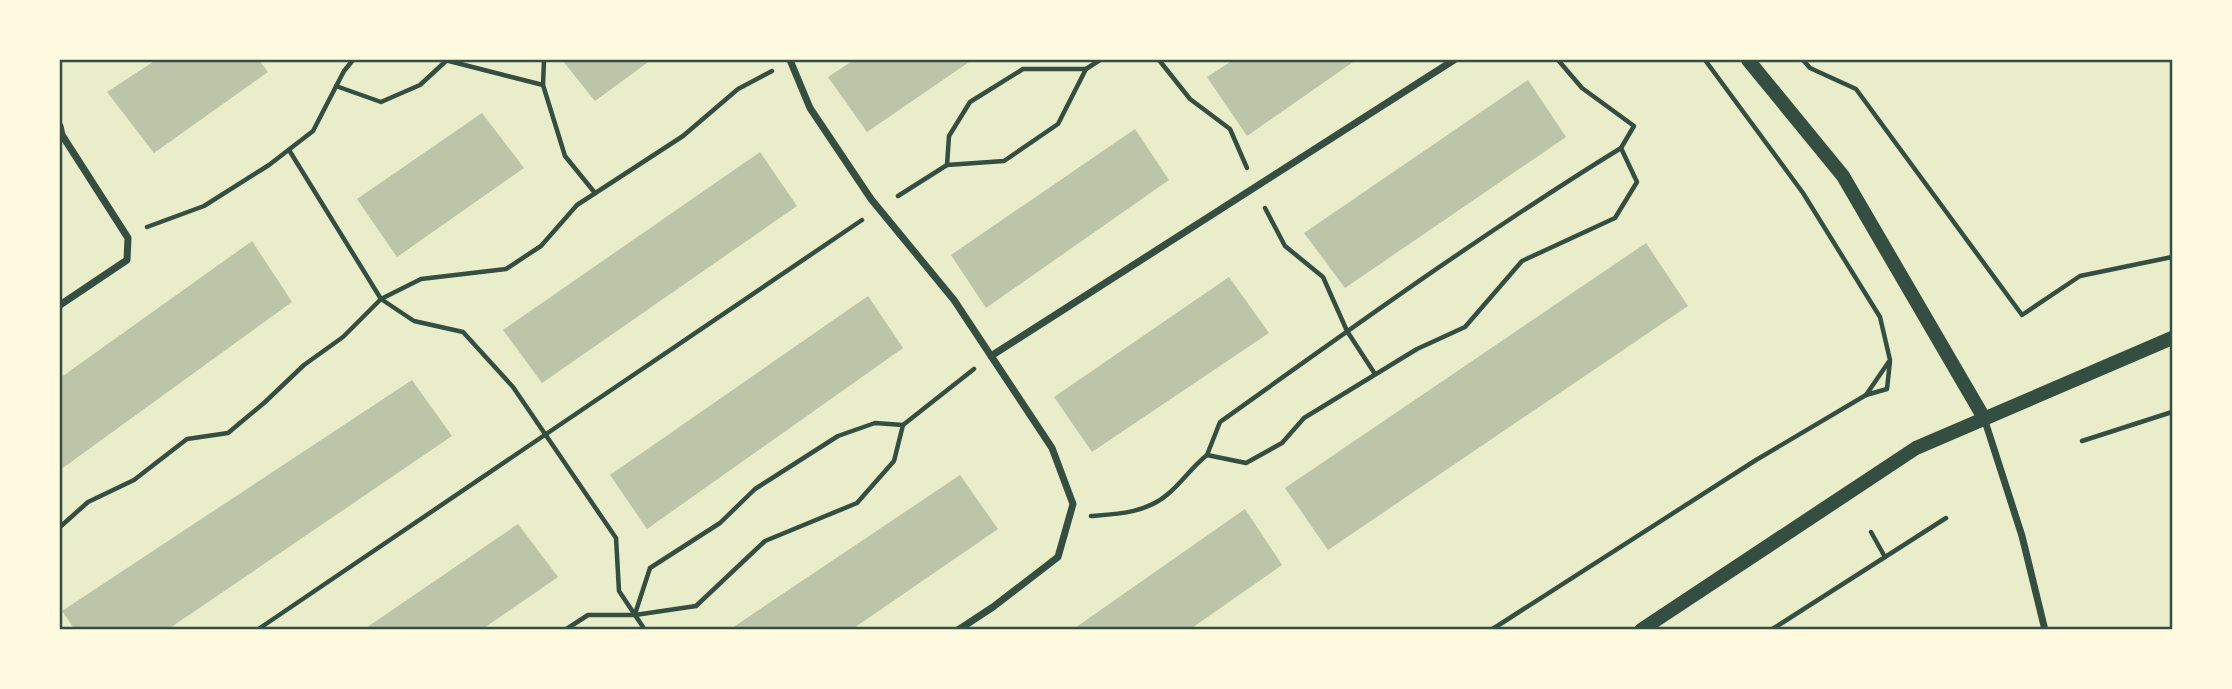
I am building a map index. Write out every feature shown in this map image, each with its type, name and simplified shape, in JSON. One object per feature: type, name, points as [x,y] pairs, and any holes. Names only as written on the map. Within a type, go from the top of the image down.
[{"type":"main road","points":[[1748,60],[1843,176],[1984,418]]},
{"type":"main road","points":[[1641,629],[1916,448],[2172,338]]},
{"type":"street","points":[[791,60],[810,108],[879,208],[954,300],[1052,448],[1073,504],[1058,557],[993,607],[958,629]]},
{"type":"street","points":[[991,356],[1454,60]]},
{"type":"street","points":[[60,126],[62,135],[128,238],[128,260],[60,305]]},
{"type":"street","points":[[1984,418],[2022,536],[2045,629]]},
{"type":"path","points":[[128,238],[148,227],[204,206],[289,150],[313,131],[353,60]]},
{"type":"path","points":[[336,86],[381,102],[420,85],[446,60],[543,85]]},
{"type":"path","points":[[465,66],[471,60]]},
{"type":"path","points":[[544,60],[543,85],[565,156],[595,193]]},
{"type":"path","points":[[60,527],[88,502],[134,480],[187,439],[228,433],[304,365],[343,337],[381,299],[421,278],[506,269],[541,246],[577,205],[683,136],[738,89],[791,60]]},
{"type":"path","points":[[257,629],[879,208],[947,165],[1004,161],[1058,124],[1086,69],[1100,60]]},
{"type":"path","points":[[1159,60],[1190,99],[1230,129],[1285,246],[1323,277],[1347,331],[1375,374]]},
{"type":"path","points":[[1069,517],[1133,513],[1167,495],[1189,470],[1207,455],[1220,422],[1531,203],[1621,148],[1634,126],[1582,88],[1558,60]]},
{"type":"path","points":[[1491,629],[1756,460],[1866,396],[1887,389],[1890,360],[1880,317],[1802,193],[1705,60]]},
{"type":"path","points":[[1803,60],[1810,68],[1856,89],[2022,315],[2080,276],[2172,257]]},
{"type":"path","points":[[947,165],[949,136],[970,102],[1023,69],[1086,69]]},
{"type":"path","points":[[1207,455],[1246,463],[1282,443],[1304,418],[1417,349],[1465,327],[1522,261],[1615,218],[1637,182],[1621,148]]},
{"type":"path","points":[[289,150],[381,299],[414,321],[463,332],[513,387],[616,538],[620,592],[645,629]]},
{"type":"path","points":[[565,629],[588,615],[635,615],[696,606],[765,541],[857,503],[894,461],[903,425],[991,356]]},
{"type":"path","points":[[1866,396],[1890,360]]},
{"type":"path","points":[[2082,441],[2172,412]]},
{"type":"path","points":[[635,615],[650,568],[720,523],[755,489],[838,436],[875,423],[903,425]]},
{"type":"path","points":[[1771,629],[1946,518]]},
{"type":"path","points":[[1871,532],[1885,557]]},
{"type":"building","points":[[156,60],[259,60],[268,72],[154,153],[107,92]]},
{"type":"building","points":[[562,60],[651,60],[595,101]]},
{"type":"building","points":[[854,60],[972,60],[867,132],[828,77]]},
{"type":"building","points":[[1233,60],[1356,60],[1247,136],[1207,77]]},
{"type":"building","points":[[1528,80],[1566,137],[1345,288],[1304,233]]},
{"type":"building","points":[[482,113],[524,168],[397,257],[357,199]]},
{"type":"building","points":[[1135,129],[1169,180],[986,308],[951,255]]},
{"type":"building","points":[[760,152],[797,206],[542,383],[503,330]]},
{"type":"building","points":[[252,241],[292,302],[60,470],[60,378]]},
{"type":"building","points":[[1646,243],[1688,306],[1328,550],[1285,488]]},
{"type":"building","points":[[1229,277],[1269,333],[1092,452],[1054,397]]},
{"type":"building","points":[[868,296],[903,348],[647,529],[610,475]]},
{"type":"building","points":[[412,380],[452,436],[167,630],[75,630],[62,611]]},
{"type":"building","points":[[960,475],[998,529],[851,630],[729,630]]},
{"type":"building","points":[[1245,509],[1282,565],[1189,630],[1072,630]]},
{"type":"building","points":[[518,524],[558,577],[481,630],[363,630]]}]
